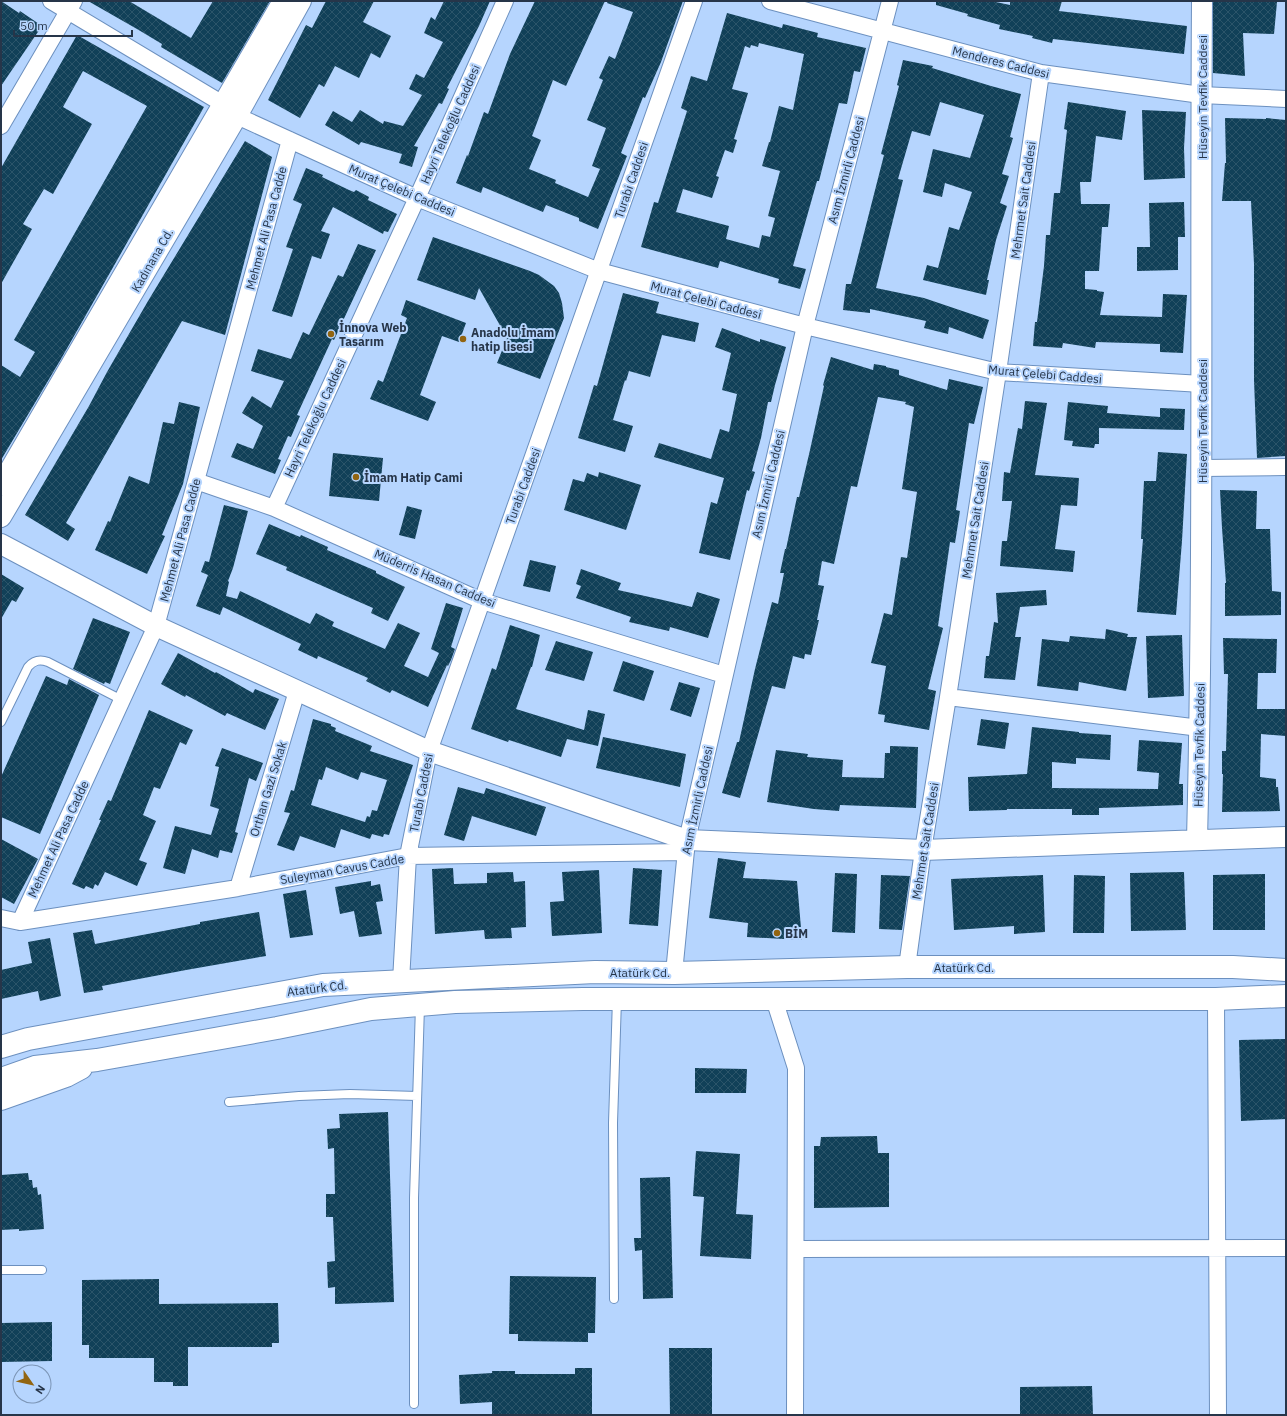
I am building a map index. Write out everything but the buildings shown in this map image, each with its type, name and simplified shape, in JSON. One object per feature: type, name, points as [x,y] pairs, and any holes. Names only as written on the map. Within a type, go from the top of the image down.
[{"type":"main road","points":[[1233,967],[1286,966]]},
{"type":"main road","name":"Atatürk Cd.","points":[[1,1047],[28,1040],[323,985],[595,972],[674,973],[907,967],[1233,967],[1286,970]]},
{"type":"main road","points":[[1,1079],[35,1067],[97,1060],[371,1010],[463,1002],[617,999],[1221,999],[1286,996]]},
{"type":"main road","points":[[1221,999],[1286,1003]]},
{"type":"main road","points":[[1,1061],[86,1029]]},
{"type":"main road","points":[[1,1099],[66,1076],[97,1060]]},
{"type":"street","name":"Murat Çelebi Caddesi","points":[[50,1],[71,6],[230,110],[290,140],[417,198],[599,271],[805,326],[998,372],[1202,384]]},
{"type":"street","name":"Kadınana Cd.","points":[[1,517],[230,110],[283,1]]},
{"type":"street","name":"Kadınana Cd.","points":[[1,485],[230,110],[301,1]]},
{"type":"street","name":"Hayri Telekoğlu Caddesi","points":[[274,508],[417,198],[505,1]]},
{"type":"street","name":"Turabi Caddesi","points":[[401,981],[408,856],[429,751],[694,1]]},
{"type":"street","name":"Menderes Caddesi","points":[[770,1],[1041,73],[1202,95],[1286,99]]},
{"type":"street","name":"Asım İzmirli Caddesi","points":[[674,973],[686,846],[724,675],[805,326],[890,1]]},
{"type":"street","name":"Hüseyin Tevfik Caddesi","points":[[1197,840],[1200,728],[1202,468],[1202,1]]},
{"type":"street","points":[[1,126],[71,6]]},
{"type":"street","name":"Mehrmet Sait Caddesi","points":[[907,967],[923,850],[998,372],[1041,73]]},
{"type":"street","name":"Mehmet Ali Pasa Cadde","points":[[20,922],[156,626],[290,140]]},
{"type":"street","points":[[1202,468],[1286,467]]},
{"type":"street","name":"Müderris Hasan Caddesi","points":[[196,481],[274,508],[482,601],[724,675]]},
{"type":"street","points":[[1,544],[156,626],[429,751],[686,846],[923,850],[1286,837]]},
{"type":"street","name":"Orthan Gazi Sokak","points":[[238,888],[297,691]]},
{"type":"street","points":[[948,697],[1200,728]]},
{"type":"street","name":"Suleyman Cavus Cadde","points":[[1,918],[20,922],[238,888],[408,856],[686,846]]},
{"type":"street","points":[[774,999],[796,1068],[795,1415]]},
{"type":"street","points":[[1218,1415],[1216,1248],[1221,999]]},
{"type":"street","points":[[796,1249],[1286,1248]]},
{"type":"lane","points":[[1,722],[28,667],[31,663],[39,660],[48,662],[122,700]]},
{"type":"lane","points":[[614,1299],[613,1123],[617,999]]},
{"type":"lane","points":[[414,1404],[414,1198],[420,1005]]},
{"type":"lane","points":[[229,1102],[306,1095],[350,1094],[417,1096]]},
{"type":"lane","points":[[1,1270],[42,1270]]},
{"type":"place","name":"İnnova Web Tasarım","points":[[331,334]]},
{"type":"place","name":"Anadolu İmam hatip lisesi","points":[[463,339]]},
{"type":"place","name":"İmam Hatip Cami","points":[[356,477]]},
{"type":"place","name":"BİM","points":[[777,933]]}]
